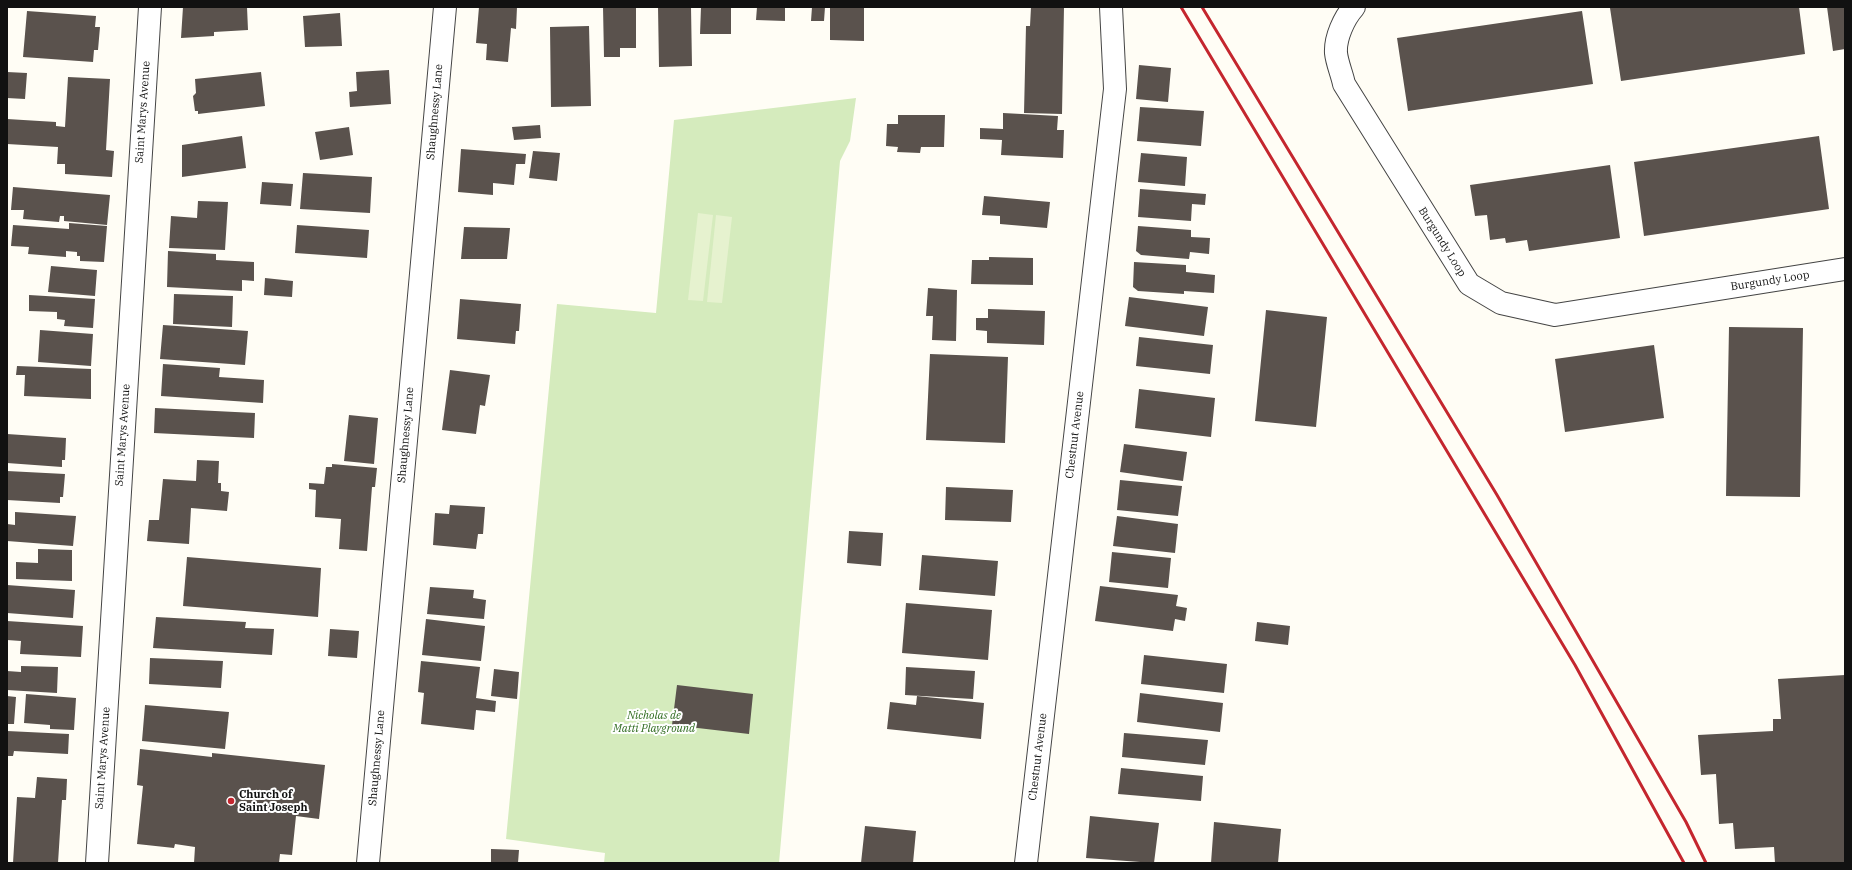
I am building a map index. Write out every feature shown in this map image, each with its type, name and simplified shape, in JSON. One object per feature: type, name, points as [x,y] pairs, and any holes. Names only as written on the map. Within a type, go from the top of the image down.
[{"type":"street","name":"Saint Marys Avenue","points":[[97,863],[150,7]]},
{"type":"street","name":"Shaughnessy Lane","points":[[368,863],[444,7]]},
{"type":"street","name":"Chestnut Avenue","points":[[1026,863],[1115,89],[1112,7]]},
{"type":"street","name":"Burgundy Loop","points":[[1354,7],[1348,13],[1340,34],[1336,53],[1344,84],[1469,284],[1501,302],[1554,315],[1845,269]]},
{"type":"green space","name":"Nicholas de Matti Playground","points":[[856,98],[850,141],[840,161],[779,863],[604,863],[605,853],[506,839],[557,304],[656,313],[674,120]]},
{"type":"green space","points":[[698,213],[713,215],[703,301],[688,300]]},
{"type":"green space","points":[[716,215],[732,217],[722,303],[707,302]]},
{"type":"building","points":[[183,7],[247,7],[248,30],[214,32],[214,36],[181,38]]},
{"type":"building","points":[[479,7],[517,7],[516,29],[511,28],[508,62],[486,60],[487,44],[476,43]]},
{"type":"building","points":[[603,7],[636,7],[636,48],[620,48],[620,57],[604,57]]},
{"type":"building","points":[[658,7],[691,7],[692,66],[659,67]]},
{"type":"building","points":[[701,7],[731,7],[731,34],[700,34]]},
{"type":"building","points":[[757,7],[785,7],[785,21],[756,20]]},
{"type":"building","points":[[812,7],[825,7],[824,21],[811,21]]},
{"type":"building","points":[[830,7],[864,7],[864,41],[830,40]]},
{"type":"building","points":[[1031,7],[1064,7],[1062,114],[1024,113],[1026,26],[1030,26]]},
{"type":"building","points":[[1799,7],[1805,54],[1621,81],[1610,8]]},
{"type":"building","points":[[1827,7],[1845,7],[1845,49],[1833,51]]},
{"type":"building","points":[[27,11],[96,16],[95,27],[100,27],[98,50],[94,50],[93,62],[23,57]]},
{"type":"building","points":[[1582,11],[1593,84],[1408,111],[1397,38]]},
{"type":"building","points":[[340,13],[342,46],[305,47],[303,16]]},
{"type":"building","points":[[589,26],[591,106],[551,107],[550,27]]},
{"type":"building","points":[[1139,65],[1171,68],[1168,102],[1136,99]]},
{"type":"building","points":[[389,70],[391,104],[350,107],[349,92],[357,91],[356,72]]},
{"type":"building","points":[[7,72],[27,73],[25,99],[7,98]]},
{"type":"building","points":[[261,72],[265,106],[198,114],[198,111],[195,111],[193,96],[196,93],[195,79]]},
{"type":"building","points":[[68,77],[110,79],[106,150],[114,151],[112,177],[65,174],[65,164],[57,164],[58,147],[7,144],[7,119],[56,122],[56,126],[65,127]]},
{"type":"building","points":[[1140,107],[1204,111],[1201,146],[1137,141]]},
{"type":"building","points":[[1003,113],[1058,116],[1057,130],[1064,130],[1063,158],[1001,155],[1002,140],[980,139],[980,128],[1003,129]]},
{"type":"building","points":[[898,115],[945,115],[944,147],[921,147],[920,153],[897,152],[898,147],[886,146],[887,124],[898,124]]},
{"type":"building","points":[[540,125],[541,138],[514,140],[512,127]]},
{"type":"building","points":[[349,127],[353,155],[320,160],[315,132]]},
{"type":"building","points":[[242,136],[246,168],[182,177],[182,145]]},
{"type":"building","points":[[1819,136],[1829,209],[1644,236],[1634,162]]},
{"type":"building","points":[[461,149],[526,154],[525,164],[516,164],[514,185],[493,183],[493,195],[458,192]]},
{"type":"building","points":[[533,151],[560,153],[557,181],[529,178]]},
{"type":"building","points":[[1141,153],[1187,157],[1185,186],[1138,182]]},
{"type":"building","points":[[1610,165],[1620,238],[1529,251],[1527,240],[1506,243],[1505,238],[1490,240],[1487,215],[1475,216],[1470,185]]},
{"type":"building","points":[[303,173],[372,177],[370,213],[300,209]]},
{"type":"building","points":[[262,182],[293,184],[291,206],[260,204]]},
{"type":"building","points":[[13,187],[110,195],[107,225],[64,221],[64,216],[60,216],[59,222],[23,219],[24,210],[11,210]]},
{"type":"building","points":[[1140,189],[1206,194],[1205,205],[1192,204],[1191,221],[1138,217]]},
{"type":"building","points":[[984,196],[1050,202],[1047,228],[1000,224],[1000,216],[982,215]]},
{"type":"building","points":[[198,201],[228,202],[225,250],[169,248],[171,216],[197,218]]},
{"type":"building","points":[[69,223],[107,226],[104,262],[80,261],[80,256],[77,256],[77,252],[66,251],[66,257],[28,254],[29,247],[11,246],[13,225],[69,229]]},
{"type":"building","points":[[297,225],[369,230],[367,258],[295,253]]},
{"type":"building","points":[[1138,226],[1191,230],[1191,237],[1210,238],[1209,254],[1190,252],[1189,259],[1141,255],[1136,251]]},
{"type":"building","points":[[464,227],[510,228],[507,259],[461,259]]},
{"type":"building","points":[[168,251],[216,254],[216,260],[254,262],[254,281],[242,280],[242,291],[167,287]]},
{"type":"building","points":[[989,257],[1033,258],[1033,285],[971,284],[972,260],[989,260]]},
{"type":"building","points":[[1134,262],[1186,265],[1186,272],[1215,275],[1214,293],[1184,291],[1184,294],[1138,291],[1133,287]]},
{"type":"building","points":[[51,266],[97,270],[95,296],[48,292]]},
{"type":"building","points":[[265,278],[293,281],[292,297],[264,295]]},
{"type":"building","points":[[928,288],[957,290],[956,341],[932,340],[933,316],[926,316]]},
{"type":"building","points":[[174,294],[233,296],[232,327],[173,324]]},
{"type":"building","points":[[29,295],[95,299],[93,328],[64,326],[65,320],[57,319],[57,312],[29,311]]},
{"type":"building","points":[[1129,297],[1208,307],[1204,336],[1125,326]]},
{"type":"building","points":[[460,299],[521,304],[519,331],[516,331],[515,344],[457,339]]},
{"type":"building","points":[[988,309],[1045,311],[1044,345],[987,343],[987,331],[976,330],[976,318],[988,318]]},
{"type":"building","points":[[1266,310],[1327,317],[1316,427],[1255,421]]},
{"type":"building","points":[[163,325],[248,331],[245,365],[160,359]]},
{"type":"building","points":[[1729,327],[1803,328],[1800,497],[1726,496]]},
{"type":"building","points":[[40,330],[93,334],[91,366],[38,362]]},
{"type":"building","points":[[1139,337],[1213,345],[1210,374],[1136,366]]},
{"type":"building","points":[[1654,345],[1664,418],[1565,432],[1555,359]]},
{"type":"building","points":[[930,354],[1008,357],[1005,443],[926,440]]},
{"type":"building","points":[[163,364],[220,368],[219,377],[264,380],[263,403],[161,396]]},
{"type":"building","points":[[17,366],[91,369],[91,399],[24,396],[25,375],[16,375]]},
{"type":"building","points":[[450,370],[490,375],[485,406],[480,405],[476,434],[442,430]]},
{"type":"building","points":[[1139,389],[1215,398],[1211,437],[1135,428]]},
{"type":"building","points":[[155,408],[255,413],[254,438],[154,433]]},
{"type":"building","points":[[349,415],[378,418],[374,464],[344,461]]},
{"type":"building","points":[[7,434],[66,438],[65,460],[62,460],[62,467],[7,463]]},
{"type":"building","points":[[1124,444],[1187,452],[1183,481],[1120,472]]},
{"type":"building","points":[[197,460],[219,461],[218,483],[221,483],[221,491],[229,492],[227,511],[191,508],[189,544],[147,541],[149,520],[159,520],[163,479],[196,481]]},
{"type":"building","points":[[332,464],[377,468],[375,487],[372,487],[367,551],[339,549],[341,519],[315,517],[316,490],[309,489],[309,483],[324,484],[326,467],[332,467]]},
{"type":"building","points":[[7,471],[65,474],[63,497],[60,497],[60,503],[7,500]]},
{"type":"building","points":[[1120,480],[1182,486],[1178,516],[1117,510]]},
{"type":"building","points":[[946,487],[1013,490],[1011,522],[945,520]]},
{"type":"building","points":[[450,505],[485,507],[483,534],[478,534],[476,549],[433,545],[435,513],[449,514]]},
{"type":"building","points":[[15,512],[76,516],[73,546],[7,541],[7,524],[15,525]]},
{"type":"building","points":[[1117,516],[1178,524],[1175,553],[1113,546]]},
{"type":"building","points":[[849,531],[883,533],[881,566],[847,563]]},
{"type":"building","points":[[38,549],[72,550],[72,581],[16,579],[16,562],[38,563]]},
{"type":"building","points":[[1112,552],[1171,558],[1168,588],[1109,582]]},
{"type":"building","points":[[922,555],[998,561],[995,596],[919,590]]},
{"type":"building","points":[[187,557],[321,568],[318,617],[183,606]]},
{"type":"building","points":[[7,585],[75,590],[73,618],[7,613]]},
{"type":"building","points":[[1100,586],[1178,595],[1176,606],[1187,608],[1185,621],[1175,619],[1173,631],[1095,621]]},
{"type":"building","points":[[430,587],[474,590],[473,598],[486,600],[484,619],[427,614]]},
{"type":"building","points":[[906,603],[992,610],[988,660],[902,653]]},
{"type":"building","points":[[156,617],[246,622],[245,628],[274,629],[272,655],[153,648]]},
{"type":"building","points":[[426,619],[485,626],[481,661],[422,655]]},
{"type":"building","points":[[7,621],[83,626],[81,657],[20,654],[21,641],[7,640]]},
{"type":"building","points":[[1257,622],[1290,626],[1288,645],[1255,641]]},
{"type":"building","points":[[330,629],[359,631],[357,658],[328,656]]},
{"type":"building","points":[[1144,655],[1227,664],[1224,693],[1141,684]]},
{"type":"building","points":[[150,658],[223,661],[221,688],[149,684]]},
{"type":"building","points":[[421,661],[480,667],[476,698],[496,701],[495,712],[476,710],[474,730],[421,724],[424,693],[418,692]]},
{"type":"building","points":[[21,666],[58,667],[57,693],[7,690],[7,671],[21,672]]},
{"type":"building","points":[[906,667],[975,671],[973,699],[905,695]]},
{"type":"building","points":[[494,669],[519,672],[517,699],[491,696]]},
{"type":"building","points":[[1845,675],[1845,863],[1775,863],[1774,847],[1735,849],[1733,823],[1719,824],[1716,774],[1701,775],[1698,735],[1773,731],[1773,719],[1781,719],[1778,679]]},
{"type":"building","points":[[677,685],[753,694],[749,734],[672,725]]},
{"type":"building","points":[[1140,693],[1223,703],[1220,732],[1137,722]]},
{"type":"building","points":[[26,694],[76,698],[74,730],[50,729],[50,725],[24,723]]},
{"type":"building","points":[[7,696],[16,697],[14,724],[7,724]]},
{"type":"building","points":[[917,696],[984,703],[981,739],[887,729],[890,702],[916,705]]},
{"type":"building","points":[[145,705],[229,712],[225,749],[142,741]]},
{"type":"building","points":[[7,731],[69,734],[68,754],[14,751],[13,756],[7,756]]},
{"type":"building","points":[[1124,733],[1208,740],[1205,765],[1122,757]]},
{"type":"building","name":"Church of Saint Joseph","points":[[140,749],[212,757],[212,753],[325,765],[319,819],[296,816],[292,855],[280,854],[279,863],[194,863],[195,847],[175,844],[174,848],[137,844],[143,786],[137,785]]},
{"type":"building","points":[[1121,768],[1203,776],[1201,801],[1118,794]]},
{"type":"building","points":[[37,777],[67,779],[66,800],[62,800],[58,863],[13,863],[17,797],[35,798]]},
{"type":"building","points":[[1090,816],[1159,823],[1154,863],[1086,858]]},
{"type":"building","points":[[1214,822],[1281,829],[1278,863],[1211,863]]},
{"type":"building","points":[[865,826],[916,831],[913,863],[861,863]]},
{"type":"building","points":[[491,849],[519,850],[518,863],[491,863]]},
{"type":"railway","points":[[1181,7],[1575,665],[1684,863]]},
{"type":"railway","points":[[1202,7],[1497,495],[1686,822],[1706,863]]},
{"type":"place","name":"Church of Saint Joseph","points":[[231,801]]}]
